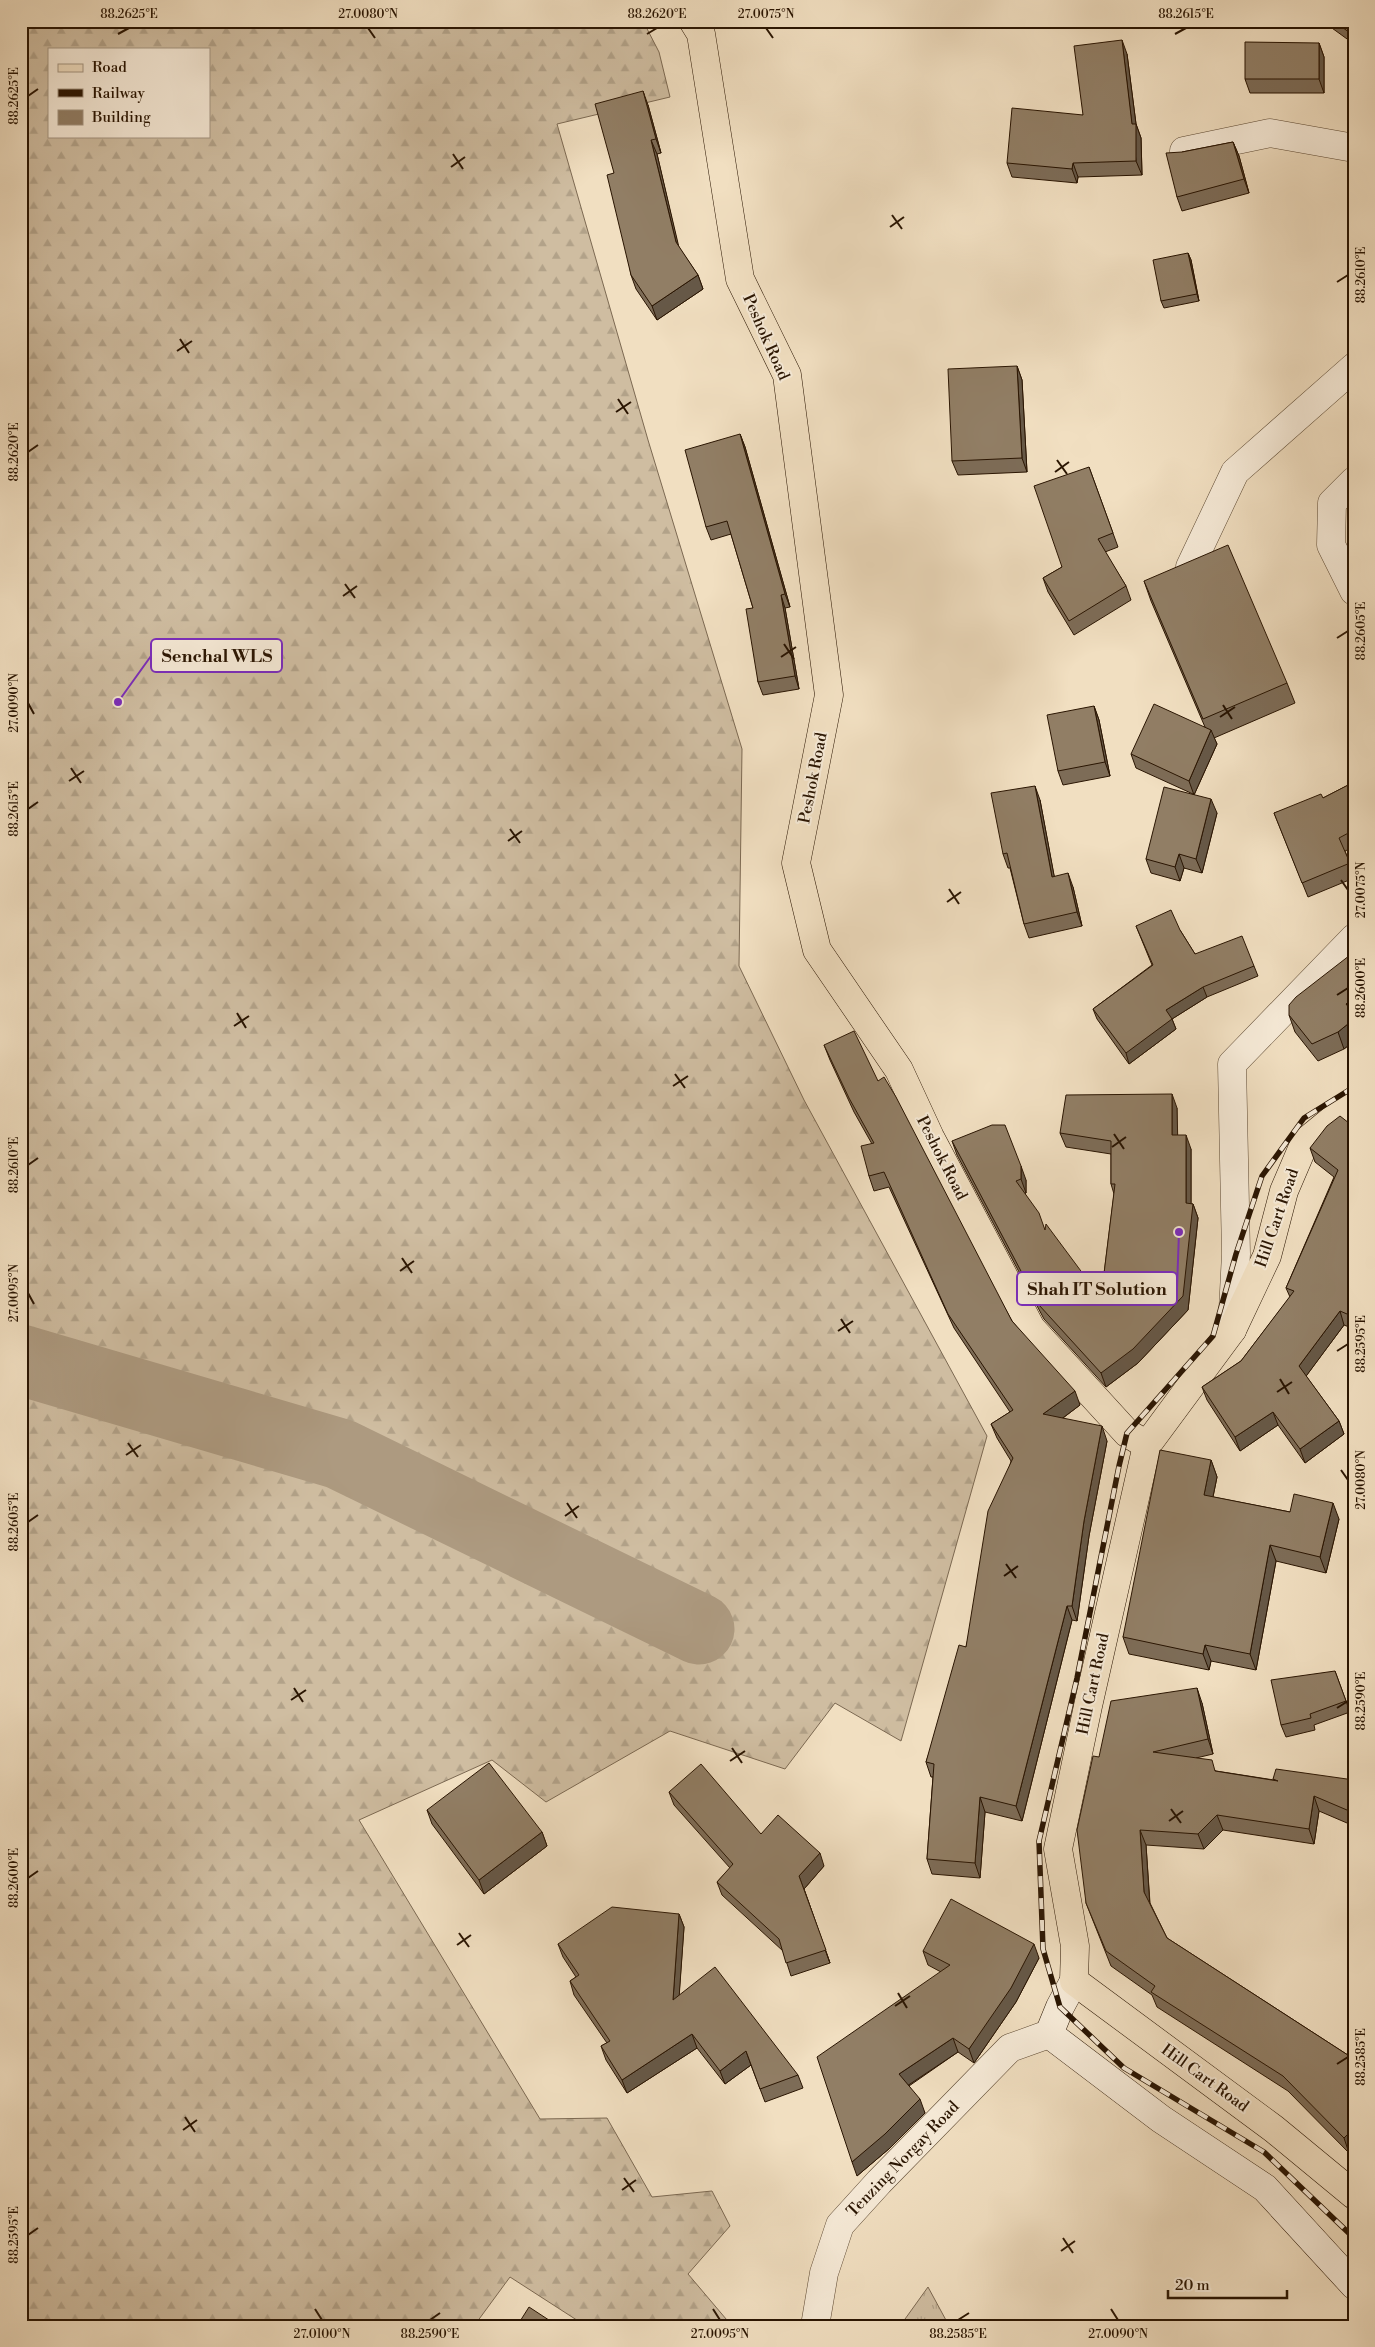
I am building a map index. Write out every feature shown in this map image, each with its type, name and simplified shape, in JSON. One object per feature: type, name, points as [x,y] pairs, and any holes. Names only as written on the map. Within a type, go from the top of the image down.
[{"type":"main road","name":"Peshok Road","points":[[693,21],[700,34],[740,279],[787,376],[829,695],[796,863],[817,950],[899,1070],[930,1137],[1031,1328],[1127,1434],[1147,1445]]},
{"type":"main road","name":"Hill Cart Road","points":[[1354,1102],[1305,1142],[1284,1191],[1267,1256],[1232,1330],[1147,1445],[1090,1696],[1058,1849],[1075,1946],[1074,1981],[1274,2129],[1354,2195]]},
{"type":"street","points":[[1184,152],[1270,133],[1354,148]]},
{"type":"street","points":[[1190,566],[1235,472],[1354,367]]},
{"type":"street","points":[[1354,481],[1332,503],[1331,545],[1354,592]]},
{"type":"street","points":[[1232,1330],[1236,1254],[1232,1064],[1354,938]]},
{"type":"street","points":[[1074,1981],[1049,2034],[1161,2119],[1265,2188],[1354,2285]]},
{"type":"street","name":"Tenzing Norgay Road","points":[[815,2326],[824,2273],[840,2226],[879,2182],[1010,2048],[1049,2034]]},
{"type":"green space","points":[[21,21],[643,21],[659,52],[670,97],[557,124],[648,440],[742,749],[739,966],[804,1100],[987,1436],[901,1741],[835,1703],[785,1769],[670,1731],[546,1802],[492,1760],[359,1820],[540,2119],[607,2118],[652,2197],[712,2191],[730,2226],[688,2274],[732,2326],[586,2326],[510,2277],[474,2326],[21,2326],[21,1387],[337,1480],[692,1640],[726,1640],[710,1612],[343,1441],[21,1347]]},
{"type":"green space","points":[[928,2287],[947,2322],[946,2326],[900,2326]]},
{"type":"building","points":[[1334,21],[1354,21],[1354,36]]},
{"type":"building","points":[[1122,40],[1132,124],[1136,124],[1136,161],[1073,163],[1072,169],[1007,163],[1012,108],[1083,115],[1074,46]]},
{"type":"building","points":[[1245,42],[1319,43],[1319,79],[1245,79]]},
{"type":"building","points":[[643,91],[656,139],[651,140],[676,242],[698,275],[652,306],[631,275],[607,175],[614,173],[595,104]]},
{"type":"building","points":[[1233,142],[1244,179],[1177,197],[1166,153],[1182,152]]},
{"type":"building","points":[[1188,253],[1197,294],[1161,301],[1153,260]]},
{"type":"building","points":[[1017,366],[1022,458],[952,461],[948,369]]},
{"type":"building","points":[[740,434],[785,594],[781,595],[795,676],[758,682],[746,609],[753,608],[727,521],[706,527],[685,450]]},
{"type":"building","points":[[1089,467],[1113,533],[1098,539],[1126,586],[1069,621],[1043,578],[1062,567],[1034,486]]},
{"type":"building","points":[[1354,489],[1354,518],[1350,518],[1352,491]]},
{"type":"building","points":[[1228,545],[1287,683],[1203,719],[1144,581]]},
{"type":"building","points":[[1154,704],[1211,730],[1189,781],[1131,754]]},
{"type":"building","points":[[1094,706],[1105,762],[1058,771],[1047,715]]},
{"type":"building","points":[[1354,782],[1354,830],[1339,838],[1350,863],[1302,883],[1274,813],[1321,794],[1323,798]]},
{"type":"building","points":[[1035,786],[1052,877],[1068,873],[1077,912],[1024,924],[1007,853],[1003,854],[991,793]]},
{"type":"building","points":[[1164,787],[1211,799],[1196,859],[1179,854],[1175,867],[1146,859]]},
{"type":"building","points":[[1171,910],[1180,930],[1195,954],[1242,936],[1254,966],[1203,987],[1166,1010],[1172,1019],[1126,1053],[1093,1009],[1153,965],[1136,926]]},
{"type":"building","points":[[1354,952],[1354,998],[1346,1004],[1354,1014],[1354,1019],[1338,1032],[1312,1044],[1289,1015],[1289,1005],[1296,997]]},
{"type":"building","points":[[854,1031],[878,1081],[884,1077],[896,1097],[1012,1321],[1075,1391],[1043,1414],[1102,1426],[1084,1521],[1072,1606],[1067,1606],[1016,1806],[980,1797],[975,1863],[927,1859],[934,1764],[926,1762],[959,1645],[966,1647],[988,1511],[1013,1458],[991,1424],[1013,1410],[948,1314],[884,1172],[869,1176],[861,1146],[874,1143],[849,1098],[824,1045]]},
{"type":"building","points":[[1172,1094],[1172,1135],[1186,1135],[1186,1203],[1193,1204],[1183,1296],[1133,1349],[1101,1373],[1039,1305],[952,1141],[992,1125],[1005,1125],[1021,1166],[1021,1179],[1016,1181],[1039,1213],[1045,1230],[1046,1224],[1101,1298],[1115,1184],[1111,1184],[1111,1141],[1060,1133],[1066,1095]]},
{"type":"building","points":[[1340,1116],[1354,1127],[1354,1216],[1352,1218],[1354,1219],[1354,1317],[1340,1311],[1299,1366],[1339,1421],[1300,1449],[1273,1412],[1235,1437],[1202,1387],[1241,1361],[1294,1291],[1286,1288],[1338,1170],[1310,1148],[1327,1126]]},
{"type":"building","points":[[1160,1450],[1211,1460],[1204,1495],[1290,1512],[1294,1494],[1333,1503],[1320,1557],[1270,1545],[1250,1654],[1205,1645],[1203,1654],[1123,1637]]},
{"type":"building","points":[[1335,1671],[1346,1701],[1310,1714],[1311,1718],[1281,1725],[1271,1680]]},
{"type":"building","points":[[1197,1688],[1208,1739],[1153,1752],[1212,1760],[1215,1771],[1278,1781],[1273,1779],[1276,1769],[1354,1780],[1354,1813],[1314,1796],[1309,1829],[1217,1815],[1198,1834],[1140,1830],[1144,1892],[1167,1938],[1354,2059],[1354,2139],[1349,2133],[1344,2138],[1283,2076],[1151,1992],[1155,1986],[1106,1951],[1086,1903],[1077,1830],[1093,1756],[1099,1757],[1111,1701]]},
{"type":"building","points":[[489,1763],[542,1832],[479,1880],[427,1810]]},
{"type":"building","points":[[701,1764],[761,1834],[778,1815],[820,1853],[799,1876],[826,1950],[786,1963],[779,1939],[717,1882],[733,1864],[669,1792]]},
{"type":"building","points":[[951,1899],[1034,1944],[1011,1988],[969,2049],[953,2038],[899,2074],[920,2099],[885,2134],[852,2162],[817,2057],[950,1965],[923,1951]]},
{"type":"building","points":[[612,1907],[679,1914],[673,2000],[715,1967],[798,2075],[760,2089],[746,2051],[720,2071],[692,2034],[622,2080],[601,2046],[610,2041],[570,1981],[579,1975],[558,1944]]},
{"type":"building","points":[[529,2307],[558,2326],[517,2326]]},
{"type":"waterway","points":[[21,1360],[340,1454],[699,1629]]},
{"type":"railway","points":[[1354,1087],[1304,1118],[1262,1176],[1236,1254],[1213,1336],[1127,1433],[1077,1678],[1039,1841],[1043,1949],[1060,2007],[1124,2068],[1264,2152],[1354,2238]]},
{"type":"place","name":"Senchal WLS","points":[[118,702]]},
{"type":"place","name":"Shah IT Solution","points":[[1179,1232]]}]
